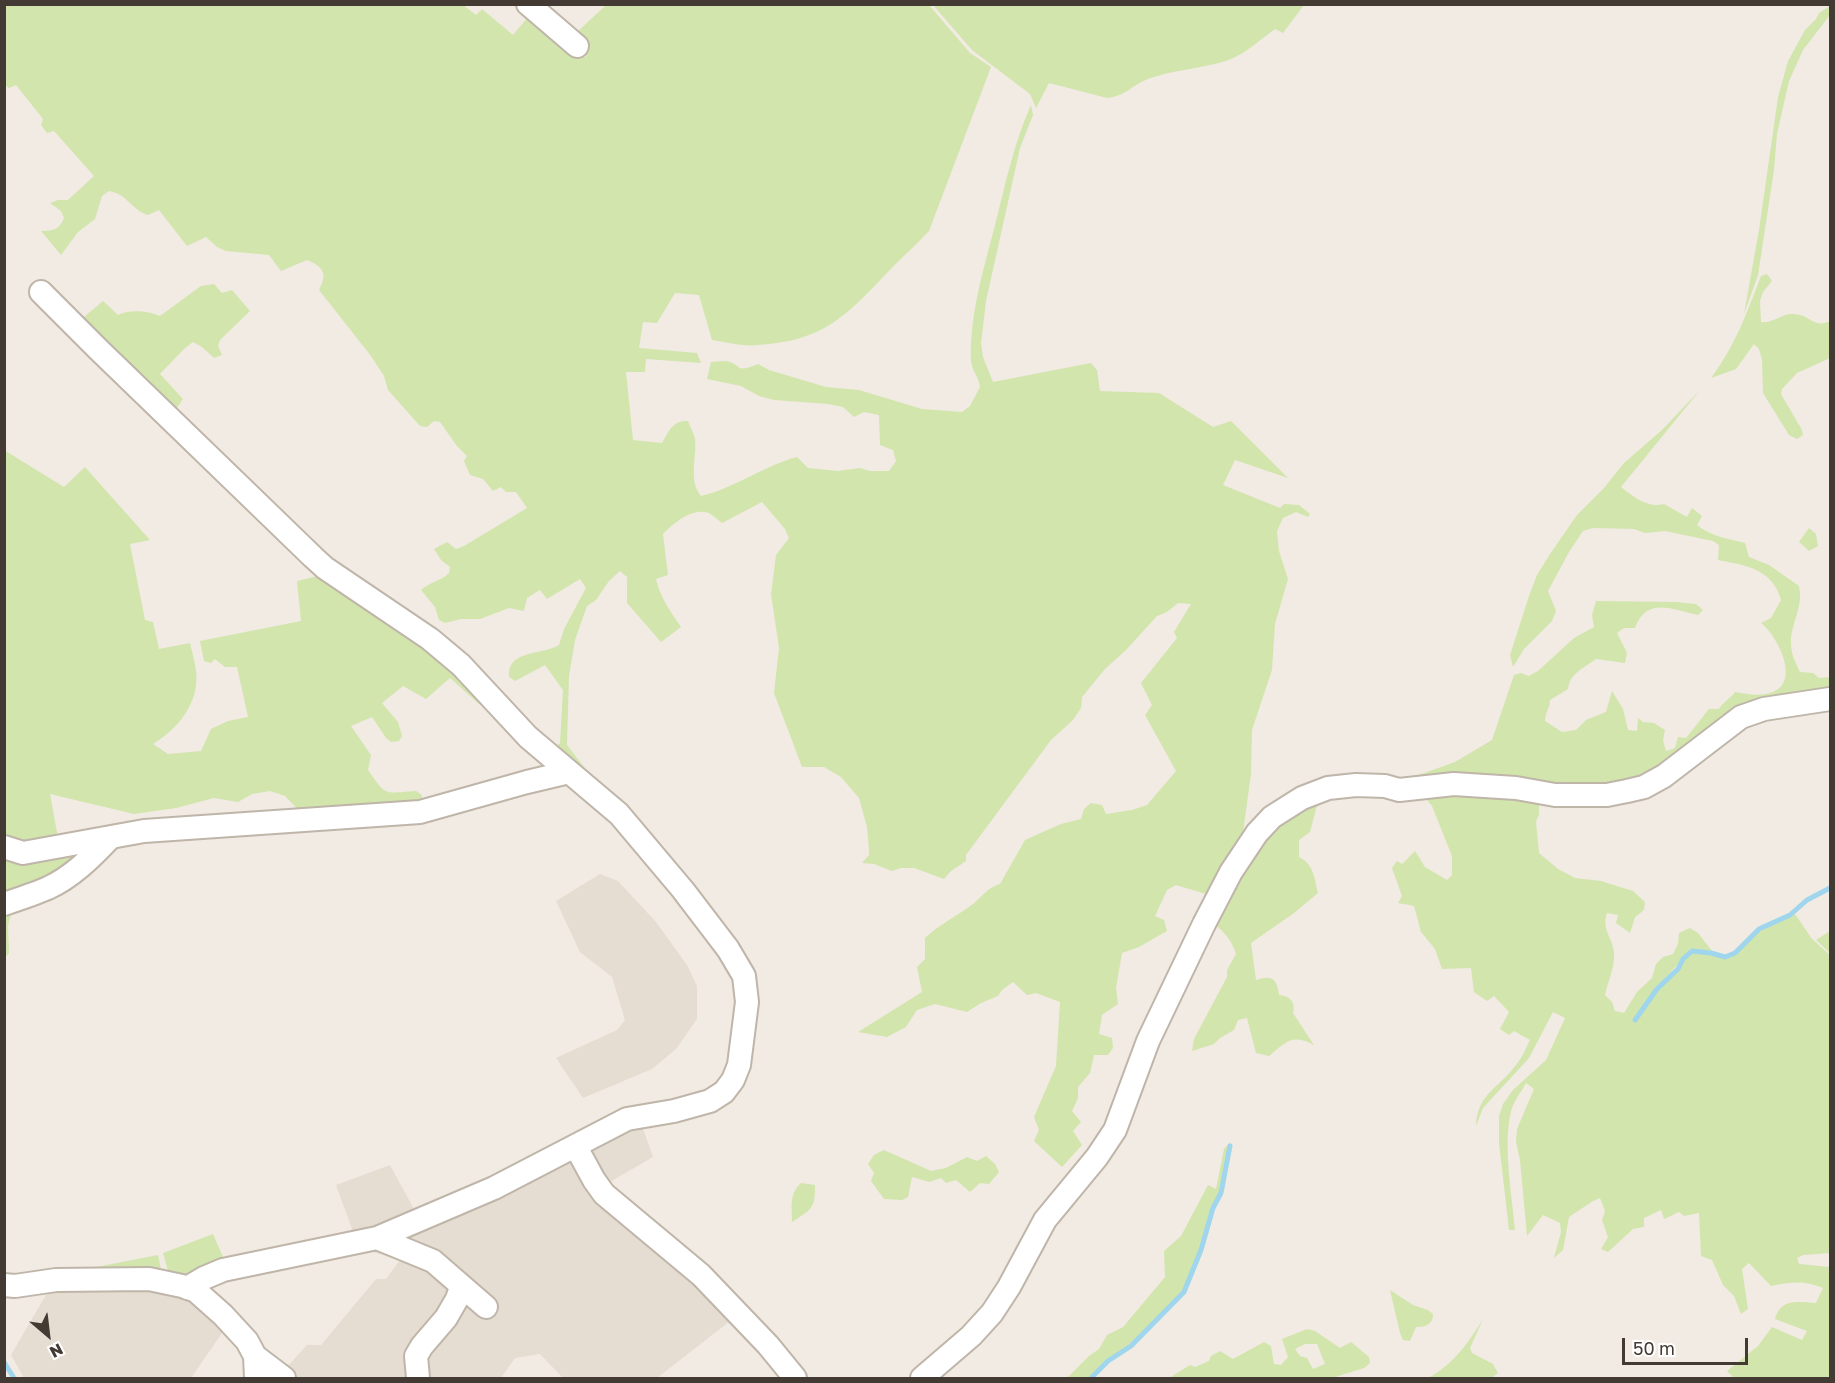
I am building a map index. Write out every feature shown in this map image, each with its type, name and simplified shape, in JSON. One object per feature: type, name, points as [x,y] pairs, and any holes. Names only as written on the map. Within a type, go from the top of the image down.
[{"type":"street","points":[[528,4],[577,46]]},
{"type":"street","points":[[41,291],[325,568],[430,639],[461,665],[528,737],[620,814],[683,890],[728,949],[744,976],[747,1002],[739,1065],[733,1080],[724,1092],[710,1101],[627,1119],[475,1197],[376,1238],[223,1270],[187,1288]]},
{"type":"street","points":[[922,1378],[971,1336],[992,1313],[1046,1220],[1097,1157],[1115,1130],[1148,1041],[1204,924],[1236,866],[1257,833],[1272,817],[1302,798],[1328,788],[1356,785],[1385,786],[1399,790],[1461,784],[1516,788],[1555,795],[1607,795],[1628,791],[1644,787],[1664,776],[1741,717],[1764,710],[1830,699]]},
{"type":"street","points":[[4,847],[23,853],[144,831],[420,812],[569,772]]},
{"type":"street","points":[[4,904],[60,881],[83,864],[110,838]]},
{"type":"street","points":[[576,1147],[604,1194],[701,1275],[768,1345],[795,1378]]},
{"type":"street","points":[[376,1238],[433,1261],[486,1307]]},
{"type":"street","points":[[4,1285],[15,1286],[56,1280],[149,1278],[187,1288],[196,1291],[223,1315],[246,1341],[256,1367],[284,1378]]},
{"type":"street","points":[[418,1378],[416,1356],[446,1318],[461,1287]]},
{"type":"shaded area","points":[[600,874],[618,881],[656,922],[687,965],[697,986],[697,1019],[676,1049],[652,1069],[583,1098],[556,1058],[617,1030],[625,1020],[612,977],[580,952],[556,901]]},
{"type":"shaded area","points":[[641,1123],[653,1157],[596,1190],[734,1318],[657,1378],[563,1378],[540,1354],[515,1358],[501,1378],[285,1378],[285,1369],[307,1345],[321,1345],[376,1279],[386,1279],[400,1260],[359,1248],[336,1185],[390,1165],[422,1224]]},
{"type":"shaded area","points":[[54,1281],[184,1290],[229,1323],[191,1378],[24,1378],[11,1355]]},
{"type":"green space","points":[[4,5],[463,5],[476,15],[482,9],[513,35],[528,17],[578,55],[586,57],[587,47],[574,35],[606,5],[929,5],[970,53],[991,67],[929,231],[844,315],[816,332],[799,338],[780,343],[752,345],[712,340],[699,295],[675,293],[657,323],[643,322],[639,348],[697,353],[701,363],[646,359],[645,372],[626,372],[633,440],[662,443],[675,424],[688,421],[695,439],[694,476],[701,496],[726,488],[797,457],[808,468],[838,471],[860,468],[870,471],[889,471],[896,461],[893,450],[880,445],[879,415],[864,412],[854,417],[843,407],[774,400],[759,396],[741,386],[707,379],[711,362],[726,361],[740,368],[758,364],[769,370],[826,387],[859,390],[922,409],[962,412],[970,406],[980,387],[971,361],[972,328],[978,295],[1010,166],[1031,105],[1033,115],[1020,148],[986,301],[981,343],[983,357],[993,382],[1091,363],[1097,370],[1100,391],[1159,393],[1213,427],[1231,421],[1288,478],[1235,460],[1223,485],[1280,508],[1284,504],[1299,505],[1310,514],[1308,517],[1296,512],[1283,518],[1277,531],[1279,551],[1288,579],[1275,624],[1272,670],[1252,730],[1251,774],[1243,832],[1247,839],[1220,883],[1206,894],[1176,885],[1167,890],[1155,916],[1164,920],[1167,931],[1139,947],[1122,953],[1116,988],[1118,1004],[1102,1015],[1099,1034],[1112,1038],[1113,1048],[1108,1055],[1094,1055],[1090,1073],[1078,1087],[1078,1098],[1072,1111],[1081,1122],[1073,1131],[1082,1145],[1062,1167],[1034,1141],[1039,1130],[1034,1117],[1056,1066],[1060,1002],[1036,993],[1027,995],[1013,982],[998,996],[967,1012],[935,1004],[917,1010],[906,1027],[887,1037],[858,1032],[922,992],[917,967],[925,959],[925,938],[1000,884],[1025,840],[1061,824],[1081,819],[1084,809],[1091,803],[1102,805],[1106,814],[1147,805],[1176,771],[1145,715],[1152,705],[1141,683],[1177,638],[1174,632],[1191,604],[1178,603],[1167,612],[1157,616],[1105,669],[1082,697],[1081,708],[1073,720],[1051,740],[966,855],[966,861],[944,879],[914,868],[892,871],[874,864],[862,863],[869,855],[869,850],[867,827],[859,798],[841,777],[824,767],[802,767],[774,693],[779,648],[771,594],[776,555],[789,538],[785,529],[762,502],[722,523],[707,513],[693,513],[677,522],[663,534],[668,575],[656,579],[669,610],[681,627],[661,642],[627,603],[627,577],[620,571],[609,581],[596,600],[587,606],[575,640],[569,676],[567,745],[600,788],[556,747],[560,743],[563,690],[545,665],[515,681],[509,677],[513,662],[519,658],[559,645],[564,629],[586,588],[580,579],[547,599],[540,590],[527,598],[524,611],[509,608],[480,619],[461,619],[445,623],[439,620],[435,607],[421,590],[449,573],[450,567],[441,560],[434,549],[447,542],[456,549],[464,546],[527,508],[516,492],[506,492],[501,487],[493,491],[483,479],[470,475],[464,461],[467,456],[440,422],[434,421],[427,427],[420,426],[388,390],[384,376],[371,356],[319,290],[323,279],[322,271],[312,262],[307,260],[281,271],[269,255],[226,251],[217,247],[206,237],[187,246],[159,210],[148,215],[142,213],[121,195],[109,191],[102,196],[95,219],[78,232],[61,255],[41,231],[55,229],[64,218],[61,211],[50,203],[68,200],[94,176],[54,131],[47,133],[41,125],[43,119],[16,85],[9,88],[5,85]]},
{"type":"green space","points":[[933,5],[1304,5],[1283,33],[1275,29],[1229,60],[1158,76],[1142,81],[1124,93],[1107,98],[1049,83],[1036,108],[1030,94],[972,50]]},
{"type":"green space","points":[[1830,6],[1830,15],[1803,50],[1789,81],[1777,134],[1774,170],[1758,275],[1744,314],[1759,230],[1778,97],[1788,61],[1805,30],[1819,13]]},
{"type":"green space","points":[[1767,274],[1772,281],[1763,292],[1760,301],[1761,322],[1794,314],[1816,323],[1830,321],[1830,358],[1797,373],[1782,389],[1781,394],[1802,430],[1803,435],[1797,439],[1789,435],[1763,393],[1762,360],[1759,349],[1754,344],[1736,369],[1711,378],[1734,341],[1761,276]]},
{"type":"green space","points":[[214,284],[222,293],[232,290],[250,311],[220,340],[218,346],[222,355],[214,358],[193,342],[160,374],[183,399],[172,415],[78,322],[103,301],[118,315],[139,311],[160,316],[201,286]]},
{"type":"green space","points":[[1700,390],[1621,487],[1641,501],[1652,505],[1664,504],[1687,517],[1692,508],[1702,516],[1697,525],[1702,529],[1720,537],[1745,543],[1749,557],[1769,565],[1799,586],[1800,601],[1791,637],[1793,655],[1800,672],[1813,673],[1819,678],[1830,677],[1830,694],[1759,707],[1624,789],[1402,781],[1455,762],[1492,740],[1514,675],[1521,673],[1529,676],[1538,671],[1574,638],[1594,627],[1592,615],[1596,601],[1676,602],[1696,604],[1703,610],[1698,615],[1670,608],[1654,609],[1646,612],[1640,618],[1635,628],[1624,628],[1617,633],[1627,653],[1625,663],[1596,659],[1575,675],[1568,689],[1550,700],[1545,721],[1562,732],[1576,730],[1586,720],[1606,712],[1612,691],[1623,709],[1628,730],[1637,731],[1638,718],[1643,722],[1654,723],[1665,730],[1663,740],[1666,751],[1675,748],[1678,737],[1686,738],[1709,709],[1719,709],[1735,692],[1763,694],[1773,692],[1781,686],[1785,678],[1784,658],[1774,637],[1761,623],[1771,618],[1781,600],[1772,581],[1757,570],[1718,560],[1719,545],[1713,541],[1665,531],[1645,533],[1634,529],[1593,528],[1583,531],[1548,591],[1556,611],[1552,621],[1524,649],[1513,667],[1510,655],[1529,596],[1537,575],[1550,554],[1577,515],[1604,488],[1624,463],[1662,430]]},
{"type":"green space","points":[[4,450],[64,487],[85,467],[150,540],[130,544],[145,620],[153,622],[159,649],[190,643],[196,674],[194,694],[187,712],[168,733],[153,744],[168,754],[201,751],[211,729],[228,721],[248,717],[237,667],[225,667],[215,659],[211,663],[204,661],[200,641],[301,621],[297,581],[322,575],[408,628],[486,697],[479,704],[450,678],[426,699],[403,686],[382,703],[398,722],[402,736],[399,741],[391,742],[386,738],[372,717],[351,726],[371,755],[368,770],[379,785],[391,792],[416,791],[422,795],[420,808],[302,814],[285,796],[270,791],[252,794],[238,802],[214,798],[176,808],[134,814],[50,794],[58,838],[18,842],[5,839]]},
{"type":"green space","points":[[1809,528],[1816,534],[1818,546],[1809,551],[1799,542]]},
{"type":"green space","points":[[1422,792],[1539,800],[1539,814],[1536,822],[1539,853],[1558,869],[1575,878],[1601,881],[1633,891],[1645,902],[1644,910],[1635,917],[1630,933],[1616,923],[1618,915],[1607,913],[1605,925],[1613,947],[1614,958],[1605,995],[1612,1002],[1615,1011],[1624,1013],[1637,992],[1652,978],[1656,964],[1663,957],[1673,954],[1678,944],[1679,933],[1690,928],[1698,933],[1712,951],[1691,949],[1656,989],[1633,1024],[1658,990],[1692,952],[1711,953],[1725,958],[1736,954],[1759,931],[1795,914],[1812,939],[1830,955],[1830,1253],[1803,1255],[1797,1258],[1799,1264],[1830,1267],[1830,1378],[1734,1378],[1727,1371],[1758,1346],[1772,1327],[1802,1340],[1807,1331],[1775,1319],[1786,1304],[1816,1303],[1823,1288],[1797,1282],[1771,1286],[1749,1263],[1742,1269],[1748,1309],[1741,1314],[1734,1296],[1723,1285],[1712,1260],[1701,1256],[1699,1213],[1684,1216],[1679,1212],[1664,1219],[1661,1210],[1644,1218],[1644,1227],[1633,1229],[1608,1252],[1601,1249],[1608,1237],[1602,1220],[1605,1211],[1600,1198],[1569,1217],[1563,1250],[1554,1258],[1561,1232],[1560,1223],[1543,1215],[1527,1236],[1520,1160],[1516,1142],[1517,1129],[1534,1089],[1526,1083],[1513,1105],[1509,1121],[1508,1152],[1515,1230],[1509,1230],[1499,1143],[1499,1116],[1503,1104],[1513,1090],[1546,1060],[1565,1018],[1553,1012],[1529,1058],[1483,1108],[1476,1126],[1480,1106],[1518,1062],[1530,1040],[1514,1031],[1509,1035],[1500,1029],[1509,1012],[1494,996],[1487,1001],[1474,992],[1471,968],[1442,969],[1435,949],[1421,932],[1414,906],[1398,903],[1402,896],[1392,868],[1397,861],[1402,864],[1415,851],[1425,867],[1447,880],[1452,875],[1452,856],[1432,806],[1427,800],[1404,794]]},
{"type":"green space","points":[[1323,793],[1310,832],[1299,840],[1299,857],[1311,868],[1318,893],[1251,943],[1256,980],[1269,978],[1275,981],[1279,995],[1289,998],[1293,1003],[1293,1013],[1314,1045],[1306,1041],[1295,1040],[1285,1043],[1269,1056],[1256,1053],[1247,1018],[1238,1020],[1234,1030],[1214,1044],[1192,1051],[1194,1039],[1227,977],[1227,970],[1236,954],[1225,934],[1208,920],[1262,833]]},
{"type":"green space","points":[[94,847],[79,860],[5,899],[4,856]]},
{"type":"green space","points":[[13,906],[8,926],[9,953],[5,958],[5,910]]},
{"type":"green space","points":[[1830,931],[1830,953],[1816,940]]},
{"type":"green space","points":[[1230,1142],[1220,1193],[1212,1208],[1200,1250],[1183,1291],[1130,1345],[1107,1360],[1090,1378],[1067,1378],[1099,1349],[1107,1335],[1123,1327],[1165,1277],[1164,1251],[1181,1236],[1208,1185],[1216,1189],[1224,1149]]},
{"type":"green space","points":[[884,1150],[931,1171],[946,1168],[967,1157],[977,1161],[986,1156],[995,1164],[999,1172],[989,1184],[980,1183],[970,1192],[956,1180],[946,1183],[941,1178],[929,1182],[912,1177],[908,1197],[902,1200],[884,1199],[871,1181],[874,1173],[868,1164],[874,1155]]},
{"type":"green space","points":[[801,1183],[815,1185],[813,1204],[808,1211],[792,1222],[793,1196]]},
{"type":"green space","points":[[213,1234],[227,1266],[201,1275],[170,1278],[163,1253]]},
{"type":"green space","points":[[158,1255],[163,1279],[4,1276],[86,1269]]},
{"type":"green space","points":[[1390,1290],[1413,1305],[1433,1314],[1432,1321],[1428,1325],[1416,1327],[1410,1341],[1403,1340],[1400,1333]]},
{"type":"green space","points":[[1483,1319],[1470,1348],[1472,1353],[1493,1364],[1498,1373],[1494,1378],[1428,1378],[1453,1360]]},
{"type":"green space","points":[[1307,1329],[1315,1331],[1340,1348],[1351,1342],[1369,1357],[1370,1363],[1364,1368],[1332,1378],[1169,1378],[1190,1365],[1195,1367],[1209,1361],[1211,1356],[1220,1351],[1233,1359],[1264,1342],[1271,1346],[1274,1364],[1281,1365],[1288,1357],[1282,1339]],"holes":[[[1305,1344],[1317,1344],[1325,1364],[1313,1369],[1307,1358],[1300,1356],[1295,1349]]]},
{"type":"waterway","points":[[1635,1020],[1657,989],[1678,969],[1683,959],[1692,951],[1725,957],[1735,953],[1759,929],[1790,915],[1807,900],[1830,888]]},
{"type":"waterway","points":[[1091,1378],[1108,1361],[1131,1346],[1184,1292],[1201,1250],[1213,1208],[1221,1193],[1230,1146]]},
{"type":"waterway","points":[[4,1362],[14,1378]]}]
